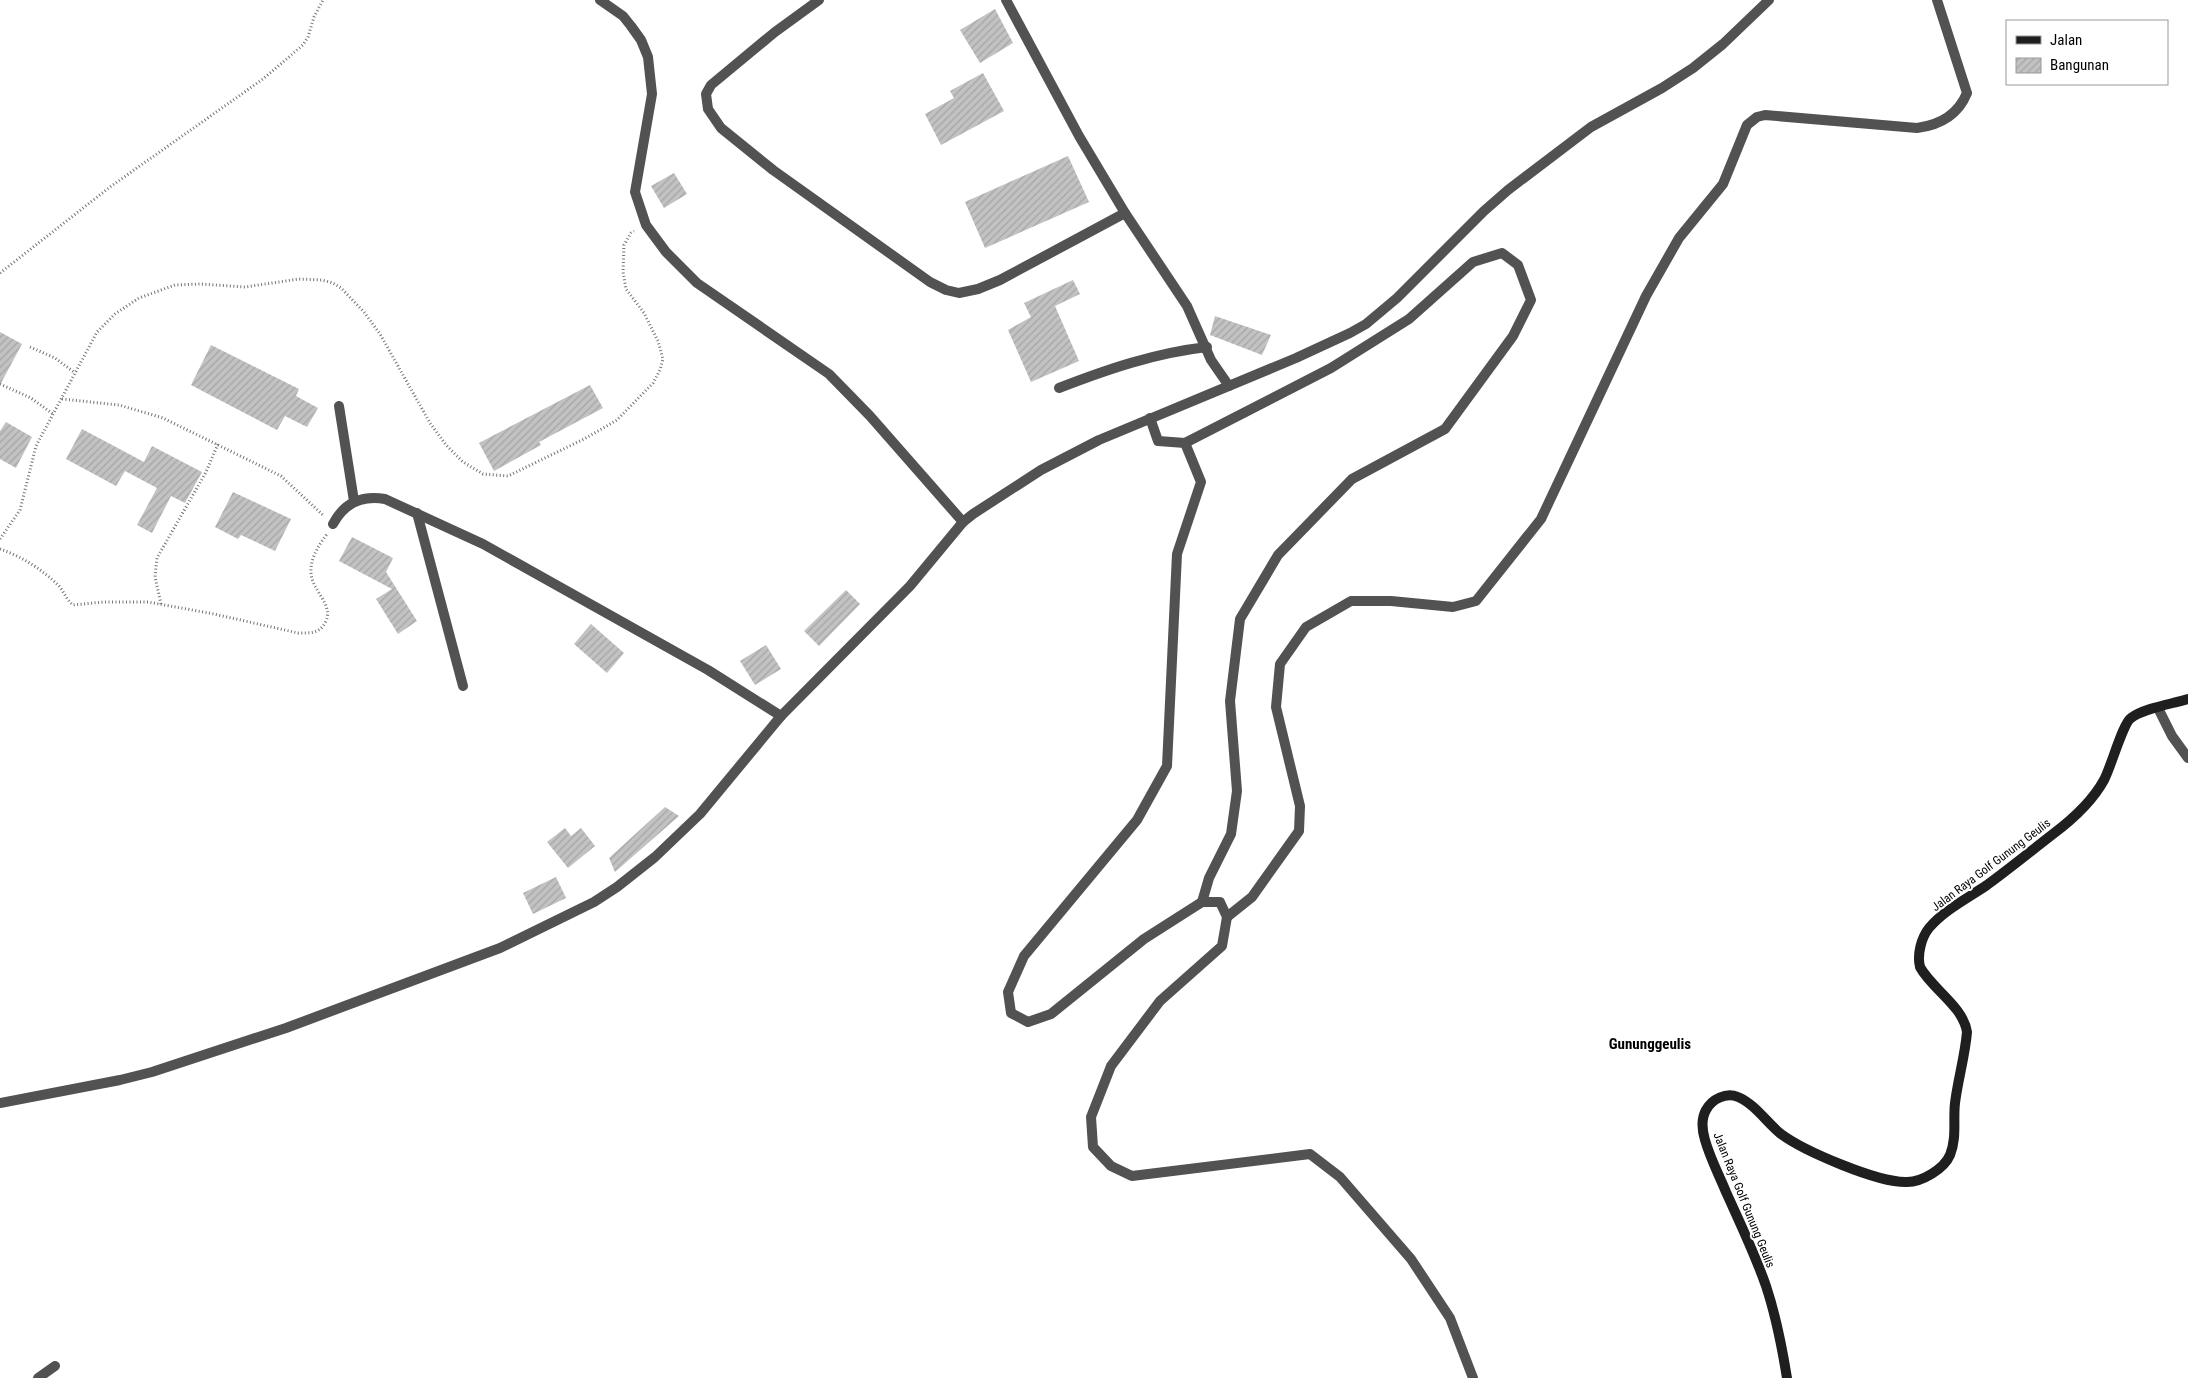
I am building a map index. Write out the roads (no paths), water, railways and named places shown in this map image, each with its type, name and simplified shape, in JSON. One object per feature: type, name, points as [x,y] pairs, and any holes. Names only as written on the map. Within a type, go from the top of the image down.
[{"type":"main road","name":"Jalan Raya Golf Gunung Geulis","points":[[1787,1378],[1779,1334],[1766,1287],[1704,1138],[1702,1127],[1706,1109],[1722,1096],[1737,1096],[1780,1133],[1804,1149],[1882,1178],[1910,1182],[1929,1175],[1944,1163],[1950,1156],[1955,1137],[1954,1106],[1967,1032],[1966,1025],[1958,1013],[1920,967],[1918,960],[1921,945],[1928,929],[1940,917],[2068,824],[2088,804],[2111,766],[2125,723],[2131,717],[2188,699]]},
{"type":"street","points":[[600,0],[623,16],[648,56],[652,94],[635,192],[646,225],[666,252],[697,283],[829,374],[870,416],[963,522]]},
{"type":"street","points":[[819,0],[775,32],[711,85],[706,94],[708,109],[721,128],[749,151],[890,255],[930,282],[946,290],[959,293],[978,289],[1000,280],[1125,213]]},
{"type":"street","points":[[1006,0],[1079,136],[1125,213],[1187,306],[1207,347],[1211,360],[1228,386]]},
{"type":"street","points":[[0,1103],[120,1080],[232,1047],[500,948],[594,902],[616,887],[679,835],[700,814],[781,716],[910,586],[963,522],[1041,470],[1099,440],[1350,334],[1366,324],[1397,298],[1484,211],[1508,190],[1591,127],[1692,68],[1723,44],[1769,0]]},
{"type":"street","points":[[1227,917],[1252,897],[1299,831],[1300,806],[1276,707],[1280,664],[1306,627],[1351,601],[1391,601],[1453,607],[1476,601],[1540,519],[1646,296],[1679,238],[1728,176],[1743,131],[1750,121],[1765,115],[1917,128],[1944,120],[1959,109],[1967,93],[1937,0]]},
{"type":"street","points":[[1150,418],[1158,442],[1185,443],[1347,358],[1409,319],[1473,262],[1502,253],[1518,265],[1531,300],[1513,336],[1445,430],[1352,479],[1278,555],[1240,619],[1230,701],[1238,791],[1232,834],[1208,878],[1202,902]]},
{"type":"street","points":[[1059,388],[1140,359],[1207,347]]},
{"type":"street","points":[[339,406],[354,501]]},
{"type":"street","points":[[1185,443],[1201,482],[1177,554],[1167,766],[1137,820],[1024,956],[1008,992],[1011,1013],[1028,1022],[1051,1014],[1144,939],[1202,902],[1220,902],[1227,917],[1222,946],[1160,1002],[1111,1066],[1091,1117],[1093,1147],[1111,1166],[1132,1176],[1310,1154],[1340,1177],[1411,1258],[1450,1318],[1473,1378]]},
{"type":"street","points":[[333,524],[337,516],[354,501],[373,497],[385,499],[483,544],[700,665],[781,716]]},
{"type":"street","points":[[417,513],[463,686]]},
{"type":"street","points":[[2158,708],[2172,736],[2188,758]]},
{"type":"street","points":[[38,1378],[55,1366]]},
{"type":"district","name":"Gununggeulis","points":[[1650,1044]]}]
